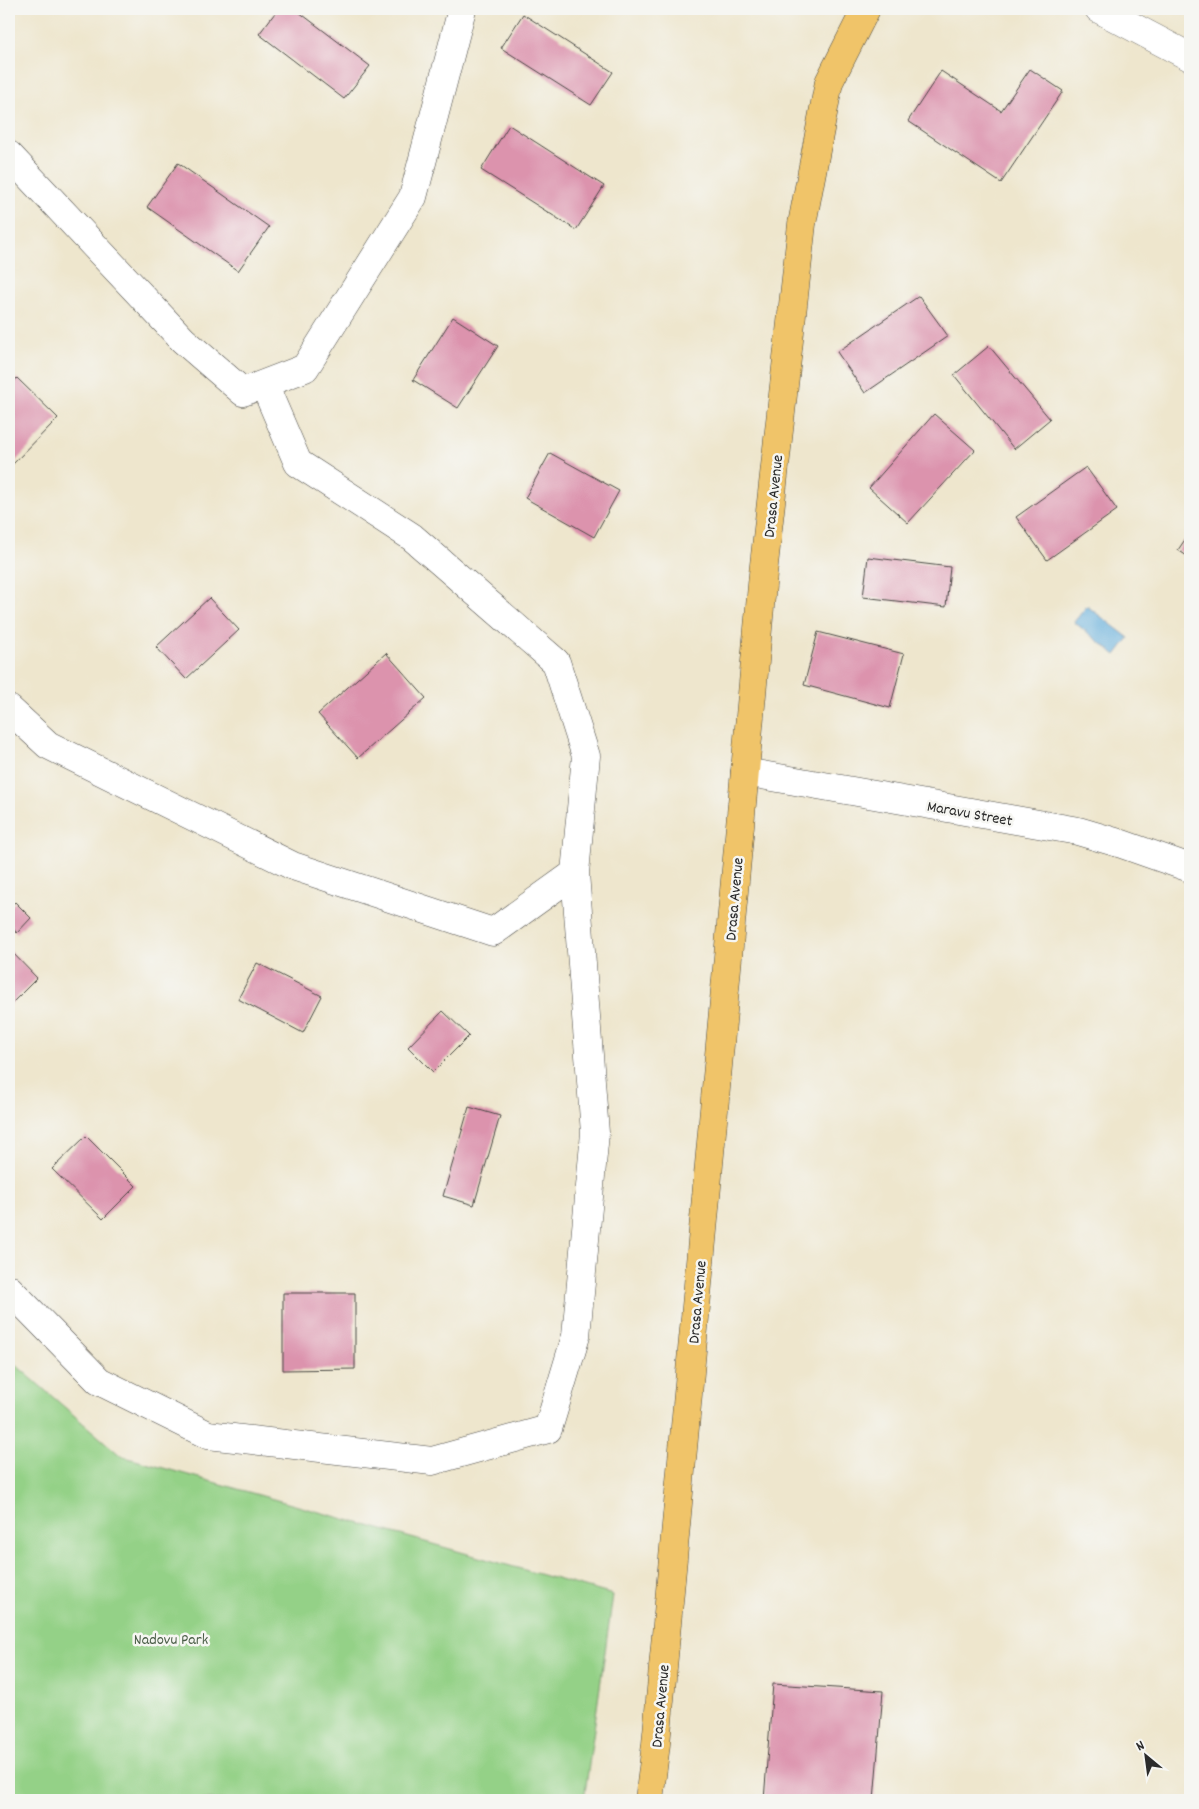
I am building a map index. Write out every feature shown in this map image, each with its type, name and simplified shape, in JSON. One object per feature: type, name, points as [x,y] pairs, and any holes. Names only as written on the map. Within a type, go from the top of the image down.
[{"type":"highway","name":"Drasa Avenue","points":[[649,1800],[656,1744],[764,564],[802,224],[830,82],[866,9]]},
{"type":"street","points":[[9,155],[183,340],[243,392],[305,368],[413,197],[462,9]]},
{"type":"street","points":[[1099,9],[1190,58]]},
{"type":"street","points":[[9,1289],[99,1381],[208,1435],[432,1461],[548,1428],[576,1336],[595,1133],[575,873],[586,756],[556,662],[412,537],[298,463],[264,384]]},
{"type":"street","points":[[9,709],[48,745],[293,866],[493,932],[575,873]]},
{"type":"street","name":"Maravu Street","points":[[745,772],[1078,831],[1190,868]]},
{"type":"green space","name":"Nadovu Park","points":[[9,1359],[121,1456],[613,1595],[584,1800],[9,1800]]},
{"type":"water","points":[[1087,606],[1129,638],[1116,655],[1074,622]]},
{"type":"building","points":[[278,9],[295,9],[370,66],[344,99],[259,34]]},
{"type":"building","points":[[523,14],[613,72],[591,105],[501,48]]},
{"type":"building","points":[[1030,69],[1063,91],[1001,183],[908,121],[941,71],[1001,111]]},
{"type":"building","points":[[509,125],[604,186],[576,230],[481,170]]},
{"type":"building","points":[[178,163],[269,227],[238,271],[147,207]]},
{"type":"building","points":[[919,296],[948,336],[865,393],[837,352]]},
{"type":"building","points":[[453,317],[498,346],[458,408],[413,380]]},
{"type":"building","points":[[989,346],[1050,419],[1014,449],[954,375]]},
{"type":"building","points":[[17,378],[58,418],[9,468],[9,387]]},
{"type":"building","points":[[934,414],[975,450],[908,523],[869,488]]},
{"type":"building","points":[[550,453],[619,491],[594,537],[525,498]]},
{"type":"building","points":[[1086,467],[1117,510],[1047,560],[1016,517]]},
{"type":"building","points":[[1190,532],[1190,558],[1178,550]]},
{"type":"building","points":[[868,557],[950,567],[946,607],[863,597]]},
{"type":"building","points":[[209,598],[239,630],[186,679],[156,647]]},
{"type":"building","points":[[818,632],[904,654],[890,708],[804,685]]},
{"type":"building","points":[[386,653],[426,698],[358,758],[318,714]]},
{"type":"building","points":[[15,902],[31,918],[17,933],[9,924],[9,908]]},
{"type":"building","points":[[9,949],[37,978],[9,1006]]},
{"type":"building","points":[[257,963],[322,996],[303,1033],[238,999]]},
{"type":"building","points":[[443,1011],[469,1036],[433,1072],[408,1047]]},
{"type":"building","points":[[469,1107],[500,1116],[474,1205],[443,1196]]},
{"type":"building","points":[[86,1136],[136,1186],[103,1219],[52,1169]]},
{"type":"building","points":[[283,1293],[355,1293],[355,1369],[283,1370]]},
{"type":"building","points":[[773,1684],[883,1691],[874,1800],[764,1800]]}]
